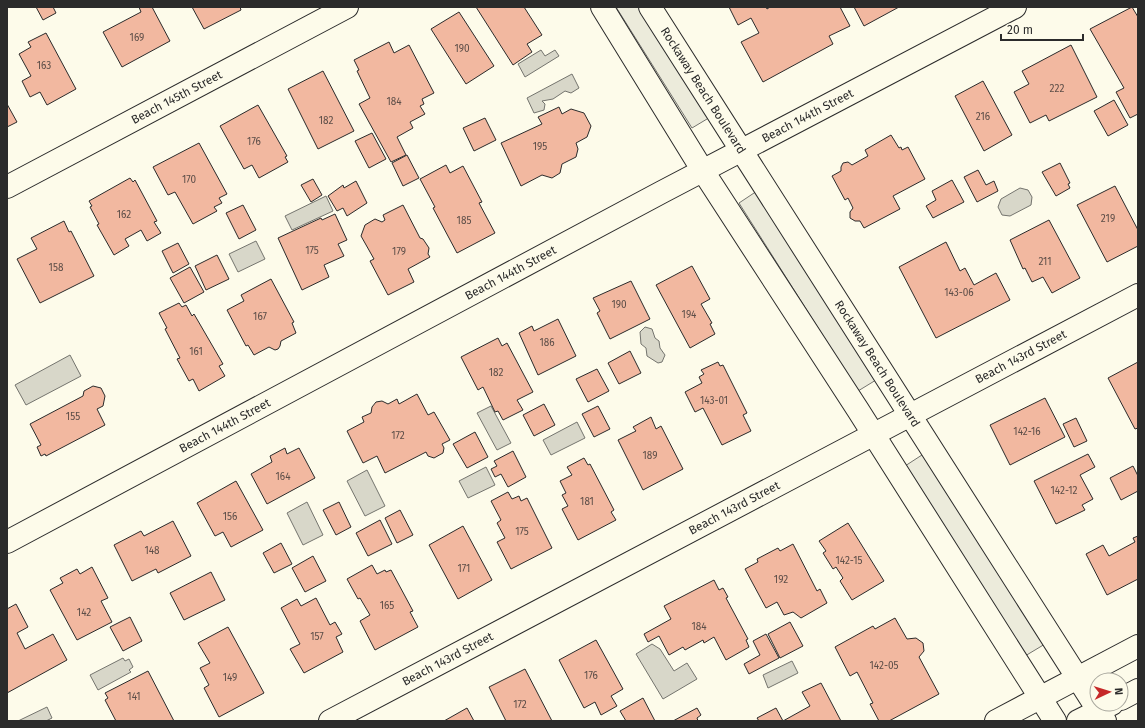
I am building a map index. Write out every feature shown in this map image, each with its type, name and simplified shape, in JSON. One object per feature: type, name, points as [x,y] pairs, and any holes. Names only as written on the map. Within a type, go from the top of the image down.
[{"type":"street","name":"Beach 145th Street","points":[[7,187],[347,7]]},
{"type":"street","points":[[602,7],[703,171],[1055,721]]},
{"type":"street","name":"Rockaway Beach Boulevard","points":[[650,7],[1078,678],[1089,692]]},
{"type":"street","name":"Beach 144th Street","points":[[7,542],[703,171],[1015,7]]},
{"type":"street","name":"Beach 143rd Street","points":[[330,721],[1138,294]]},
{"type":"street","points":[[996,721],[1138,646]]},
{"type":"street","points":[[1129,695],[1138,690]]},
{"type":"street","points":[[1078,721],[1105,712]]},
{"type":"shaded area","points":[[616,7],[643,7],[712,116],[692,128]]},
{"type":"shaded area","points":[[541,50],[545,56],[555,50],[559,56],[525,77],[518,64]]},
{"type":"shaded area","points":[[572,74],[579,88],[571,93],[565,91],[553,99],[542,101],[545,104],[544,110],[534,113],[527,98]]},
{"type":"shaded area","points":[[1020,188],[1028,190],[1032,197],[1031,205],[1010,216],[1002,215],[998,207],[1001,199]]},
{"type":"shaded area","points":[[757,191],[876,380],[858,391],[739,203]]},
{"type":"shaded area","points":[[326,196],[333,211],[292,230],[285,216]]},
{"type":"shaded area","points":[[256,241],[265,259],[238,272],[229,254]]},
{"type":"shaded area","points":[[645,327],[652,329],[655,338],[659,341],[660,348],[665,355],[662,362],[658,363],[647,356],[646,348],[641,344],[640,332]]},
{"type":"shaded area","points":[[70,355],[81,376],[26,405],[15,385]]},
{"type":"shaded area","points":[[491,406],[511,443],[497,450],[477,413]]},
{"type":"shaded area","points":[[577,422],[585,438],[551,455],[543,440]]},
{"type":"shaded area","points":[[925,453],[1045,644],[1025,656],[905,466]]},
{"type":"shaded area","points":[[486,467],[495,485],[468,498],[459,481]]},
{"type":"shaded area","points":[[367,470],[385,506],[365,516],[347,481]]},
{"type":"shaded area","points":[[307,502],[323,535],[303,545],[287,513]]},
{"type":"shaded area","points":[[652,644],[660,649],[674,671],[687,663],[697,679],[663,699],[636,654]]},
{"type":"shaded area","points":[[123,658],[125,661],[129,659],[133,667],[129,670],[131,672],[98,690],[90,675]]},
{"type":"shaded area","points":[[792,661],[798,673],[768,688],[763,675]]},
{"type":"shaded area","points":[[47,707],[52,718],[46,721],[18,721]]},
{"type":"building","points":[[36,7],[53,7],[56,13],[43,20]]},
{"type":"building","points":[[139,7],[152,7],[170,41],[122,67],[103,32],[141,12]]},
{"type":"building","points":[[192,7],[240,7],[241,10],[204,29]]},
{"type":"building","points":[[476,7],[524,7],[542,35],[527,44],[532,52],[513,65]]},
{"type":"building","points":[[729,7],[766,7],[767,9],[770,7],[840,7],[850,26],[829,36],[833,44],[763,82],[741,42],[759,33],[751,18],[738,25]]},
{"type":"building","points":[[854,7],[899,7],[864,26]]},
{"type":"building","points":[[1132,7],[1138,17],[1138,114],[1130,118],[1116,92],[1124,88],[1090,29]]},
{"type":"building","points":[[459,12],[494,66],[466,84],[431,29]]},
{"type":"building","points":[[46,33],[76,89],[47,105],[40,92],[30,97],[22,81],[31,76],[19,54],[31,47],[28,42]]},
{"type":"building","points":[[389,42],[394,53],[409,45],[434,93],[422,99],[424,104],[420,106],[425,114],[410,122],[413,128],[397,137],[406,155],[391,162],[359,104],[370,98],[357,71],[359,70],[354,60]]},
{"type":"building","points":[[1071,45],[1097,97],[1049,121],[1046,115],[1030,123],[1014,92],[1029,84],[1022,71]]},
{"type":"building","points":[[323,71],[354,131],[318,149],[288,89]]},
{"type":"building","points":[[983,81],[1012,135],[984,151],[955,96]]},
{"type":"building","points":[[1114,100],[1128,125],[1108,136],[1094,111]]},
{"type":"building","points":[[7,104],[17,122],[7,127]]},
{"type":"building","points":[[258,105],[287,156],[285,157],[288,162],[259,178],[252,165],[244,169],[220,126]]},
{"type":"building","points":[[559,107],[562,114],[571,109],[584,113],[591,126],[587,137],[576,143],[578,149],[576,157],[562,164],[560,173],[552,178],[542,175],[521,186],[501,143],[542,124],[538,117]]},
{"type":"building","points":[[485,118],[496,140],[474,151],[463,128]]},
{"type":"building","points":[[372,133],[386,159],[369,168],[355,141]]},
{"type":"building","points":[[891,135],[899,148],[901,147],[902,150],[908,147],[925,179],[893,196],[900,209],[864,228],[860,221],[855,221],[850,218],[850,212],[853,208],[848,198],[845,200],[832,176],[841,171],[843,163],[848,162],[852,165],[868,156],[865,150]]},
{"type":"building","points":[[199,143],[227,194],[219,198],[222,203],[214,207],[217,211],[193,224],[175,192],[168,195],[153,167]]},
{"type":"building","points":[[407,155],[419,178],[403,186],[392,163]]},
{"type":"building","points":[[1060,163],[1070,183],[1068,184],[1070,188],[1056,196],[1042,172]]},
{"type":"building","points":[[446,165],[450,173],[463,166],[482,202],[479,203],[495,233],[457,253],[433,208],[435,207],[420,179]]},
{"type":"building","points":[[978,170],[986,185],[994,181],[998,191],[977,202],[964,177]]},
{"type":"building","points":[[130,178],[133,182],[135,180],[157,221],[154,222],[161,233],[147,241],[141,230],[125,239],[129,246],[114,255],[97,225],[99,224],[90,207],[92,206],[89,201]]},
{"type":"building","points":[[313,179],[322,195],[311,202],[301,185]]},
{"type":"building","points":[[952,180],[964,202],[933,218],[926,206],[936,200],[932,191]]},
{"type":"building","points":[[356,181],[367,203],[347,216],[343,208],[337,211],[328,196],[343,185],[344,188]]},
{"type":"building","points":[[1115,186],[1138,230],[1138,246],[1107,262],[1077,205]]},
{"type":"building","points":[[243,205],[256,230],[239,239],[226,213]]},
{"type":"building","points":[[403,205],[420,238],[423,239],[429,248],[428,254],[430,257],[408,269],[414,282],[388,295],[370,261],[374,259],[361,236],[365,225],[375,219],[382,222],[385,220],[383,215]]},
{"type":"building","points":[[335,214],[347,240],[338,244],[344,256],[324,265],[329,277],[302,290],[278,238],[321,218],[322,220]]},
{"type":"building","points":[[1049,220],[1080,278],[1052,293],[1043,277],[1032,282],[1025,268],[1023,269],[1010,240]]},
{"type":"building","points":[[64,221],[69,232],[71,231],[94,276],[40,303],[17,259],[37,249],[31,238]]},
{"type":"building","points":[[946,242],[960,271],[965,268],[974,285],[996,273],[1010,300],[936,338],[899,267]]},
{"type":"building","points":[[178,243],[189,264],[173,273],[162,251]]},
{"type":"building","points":[[217,255],[229,279],[206,290],[195,266]]},
{"type":"building","points":[[692,266],[710,299],[701,304],[712,323],[710,324],[715,334],[690,348],[656,285]]},
{"type":"building","points":[[190,267],[204,292],[184,303],[170,278]]},
{"type":"building","points":[[271,279],[294,322],[292,323],[296,333],[281,341],[278,349],[275,350],[269,347],[254,355],[248,345],[246,346],[227,310],[244,301],[241,295]]},
{"type":"building","points":[[631,281],[650,319],[610,339],[597,313],[600,311],[593,298]]},
{"type":"building","points":[[179,303],[182,307],[186,305],[192,316],[194,314],[223,364],[219,366],[225,376],[199,391],[193,379],[189,381],[177,359],[180,358],[165,329],[167,328],[159,313]]},
{"type":"building","points":[[558,319],[576,356],[538,375],[519,333],[532,326],[534,331]]},
{"type":"building","points":[[498,338],[502,346],[507,343],[533,392],[517,400],[523,410],[503,420],[498,411],[495,412],[483,387],[478,390],[461,357]]},
{"type":"building","points":[[630,351],[641,373],[619,384],[608,363]]},
{"type":"building","points":[[718,362],[720,366],[723,365],[747,413],[743,415],[751,431],[722,445],[703,408],[695,412],[685,392],[702,383],[699,377],[704,374],[701,370]]},
{"type":"building","points":[[1138,362],[1138,428],[1135,429],[1108,378]]},
{"type":"building","points":[[597,369],[609,391],[588,402],[576,379]]},
{"type":"building","points":[[93,386],[101,388],[105,396],[103,406],[97,409],[105,425],[46,456],[45,454],[41,456],[37,447],[41,445],[30,424],[83,396],[84,391]]},
{"type":"building","points":[[417,394],[428,415],[434,412],[450,440],[442,444],[444,448],[443,453],[434,458],[428,456],[426,452],[385,473],[377,456],[363,463],[347,431],[364,422],[362,417],[371,413],[372,407],[376,402],[382,401],[388,404],[397,399],[399,404]]},
{"type":"building","points":[[1045,398],[1065,437],[1010,465],[990,425]]},
{"type":"building","points":[[544,404],[555,425],[534,436],[523,415]]},
{"type":"building","points":[[598,406],[610,429],[594,437],[582,414]]},
{"type":"building","points":[[651,417],[656,429],[661,426],[683,469],[643,490],[618,440],[636,431],[633,427]]},
{"type":"building","points":[[1076,418],[1087,441],[1074,447],[1063,424]]},
{"type":"building","points":[[475,432],[488,457],[467,468],[453,444]]},
{"type":"building","points":[[285,448],[287,454],[299,448],[315,478],[267,504],[251,474],[272,462],[270,456]]},
{"type":"building","points":[[513,451],[526,477],[508,487],[501,474],[495,477],[491,469],[497,466],[494,461]]},
{"type":"building","points":[[1088,454],[1095,467],[1080,475],[1093,499],[1082,505],[1085,510],[1056,524],[1034,481]]},
{"type":"building","points":[[584,458],[588,465],[590,464],[614,510],[611,512],[616,520],[578,540],[562,509],[568,506],[562,495],[566,493],[560,481],[572,475],[567,467]]},
{"type":"building","points":[[1133,466],[1138,476],[1138,491],[1121,500],[1110,478]]},
{"type":"building","points":[[236,481],[263,530],[231,547],[223,532],[215,536],[197,503]]},
{"type":"building","points":[[508,492],[512,499],[519,496],[521,501],[527,498],[552,548],[511,569],[497,542],[505,538],[497,523],[501,520],[491,501]]},
{"type":"building","points":[[339,502],[351,527],[336,535],[323,510]]},
{"type":"building","points":[[400,510],[413,535],[397,543],[385,518]]},
{"type":"building","points":[[380,520],[392,544],[368,556],[356,533]]},
{"type":"building","points":[[173,521],[191,556],[158,573],[156,569],[132,581],[114,545],[141,531],[144,536]]},
{"type":"building","points":[[848,523],[884,581],[852,600],[840,581],[843,578],[836,567],[833,569],[823,553],[826,551],[819,541]]},
{"type":"building","points":[[463,526],[492,580],[458,599],[429,545]]},
{"type":"building","points":[[1138,536],[1138,579],[1107,595],[1086,554],[1103,545],[1109,556],[1135,542],[1133,538]]},
{"type":"building","points":[[281,543],[292,564],[274,573],[263,553]]},
{"type":"building","points":[[793,544],[817,591],[820,589],[827,603],[801,618],[793,612],[784,615],[777,602],[766,608],[745,569],[758,562],[757,559],[778,548],[780,551]]},
{"type":"building","points":[[313,556],[326,581],[305,592],[292,568]]},
{"type":"building","points":[[372,565],[377,574],[385,570],[386,572],[391,570],[413,611],[410,612],[418,627],[375,650],[360,621],[370,615],[360,598],[358,599],[347,579]]},
{"type":"building","points":[[92,567],[108,598],[101,601],[112,622],[77,640],[50,590],[63,583],[60,578],[77,569],[80,574]]},
{"type":"building","points":[[211,572],[225,600],[184,620],[170,593]]},
{"type":"building","points":[[714,580],[719,590],[723,588],[728,597],[726,598],[748,639],[746,640],[749,647],[726,660],[714,637],[704,643],[703,640],[685,650],[683,647],[669,655],[659,636],[648,642],[644,634],[671,619],[664,606]]},
{"type":"building","points":[[316,598],[330,625],[335,622],[342,634],[336,637],[343,652],[304,673],[290,649],[300,644],[281,608],[297,599],[301,606]]},
{"type":"building","points":[[16,604],[28,627],[17,633],[25,649],[53,634],[67,660],[7,693],[7,609]]},
{"type":"building","points":[[130,617],[142,641],[123,651],[110,627]]},
{"type":"building","points":[[895,618],[907,639],[916,638],[923,643],[924,651],[919,657],[939,694],[889,721],[879,721],[870,704],[873,703],[857,672],[850,676],[835,647],[873,626],[875,629]]},
{"type":"building","points":[[790,622],[803,646],[780,658],[768,634]]},
{"type":"building","points":[[228,627],[264,693],[219,717],[204,688],[209,685],[200,668],[210,663],[198,643]]},
{"type":"building","points":[[766,634],[779,658],[749,674],[744,664],[760,655],[753,641]]},
{"type":"building","points":[[596,640],[623,689],[611,696],[617,706],[601,715],[595,702],[584,708],[559,660]]},
{"type":"building","points":[[525,669],[552,721],[506,721],[489,687]]},
{"type":"building","points":[[148,671],[174,721],[116,721],[105,700],[108,698],[105,693]]},
{"type":"building","points":[[821,683],[841,721],[783,721],[810,706],[802,692]]},
{"type":"building","points":[[643,698],[655,721],[626,721],[620,711]]},
{"type":"building","points":[[467,708],[474,721],[444,721]]},
{"type":"building","points":[[697,708],[701,715],[697,718],[698,721],[673,721]]},
{"type":"building","points":[[776,708],[783,721],[759,721],[757,718]]}]
